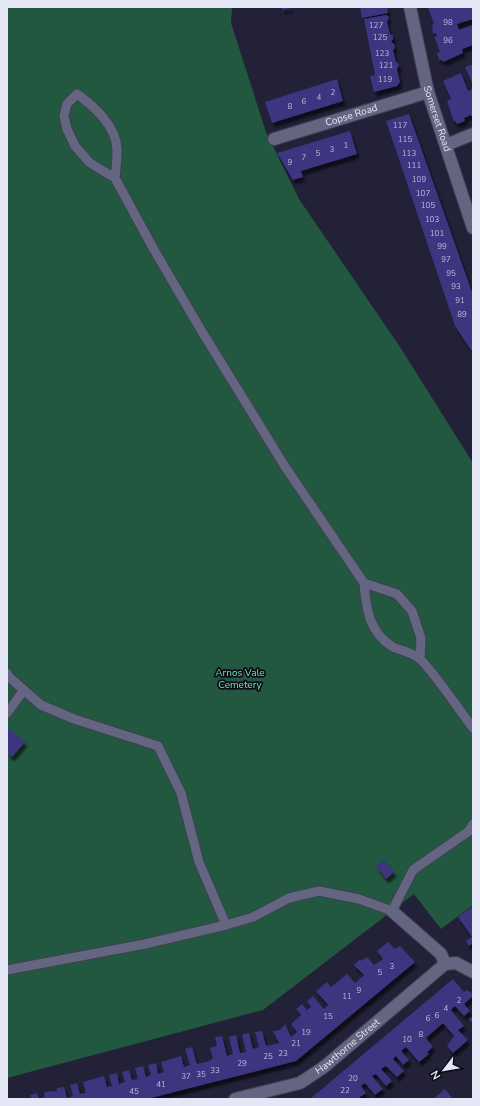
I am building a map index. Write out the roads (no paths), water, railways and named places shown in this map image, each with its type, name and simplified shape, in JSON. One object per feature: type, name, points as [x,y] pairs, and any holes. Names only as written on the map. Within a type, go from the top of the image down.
[{"type":"street","name":"Somerset Road","points":[[410,7],[428,92],[473,228]]},
{"type":"street","name":"Copse Road","points":[[274,139],[428,92]]},
{"type":"street","points":[[446,145],[473,134]]},
{"type":"street","points":[[392,911],[441,954],[445,964],[456,964],[473,972]]},
{"type":"street","name":"Hawthorne Street","points":[[235,1099],[300,1083],[324,1067],[445,964]]},
{"type":"lane","points":[[115,178],[118,148],[108,122],[91,104],[77,94],[67,104],[64,116],[67,129],[75,146],[90,163],[115,178],[152,248],[205,337],[284,465],[364,583],[366,609],[372,624],[379,635],[392,646],[420,659],[473,728]]},
{"type":"lane","points":[[364,583],[397,594],[412,611],[421,638],[420,659]]},
{"type":"lane","points":[[7,673],[9,677],[41,705],[74,718],[158,746],[181,793],[199,862],[226,925]]},
{"type":"lane","points":[[7,713],[24,690]]},
{"type":"lane","points":[[7,970],[146,944],[226,925],[252,917],[289,898],[319,891],[359,899],[392,911],[413,870],[469,831],[473,824]]},
{"type":"park label","name":"Arnos Vale Cemetery","points":[[240,678]]}]
